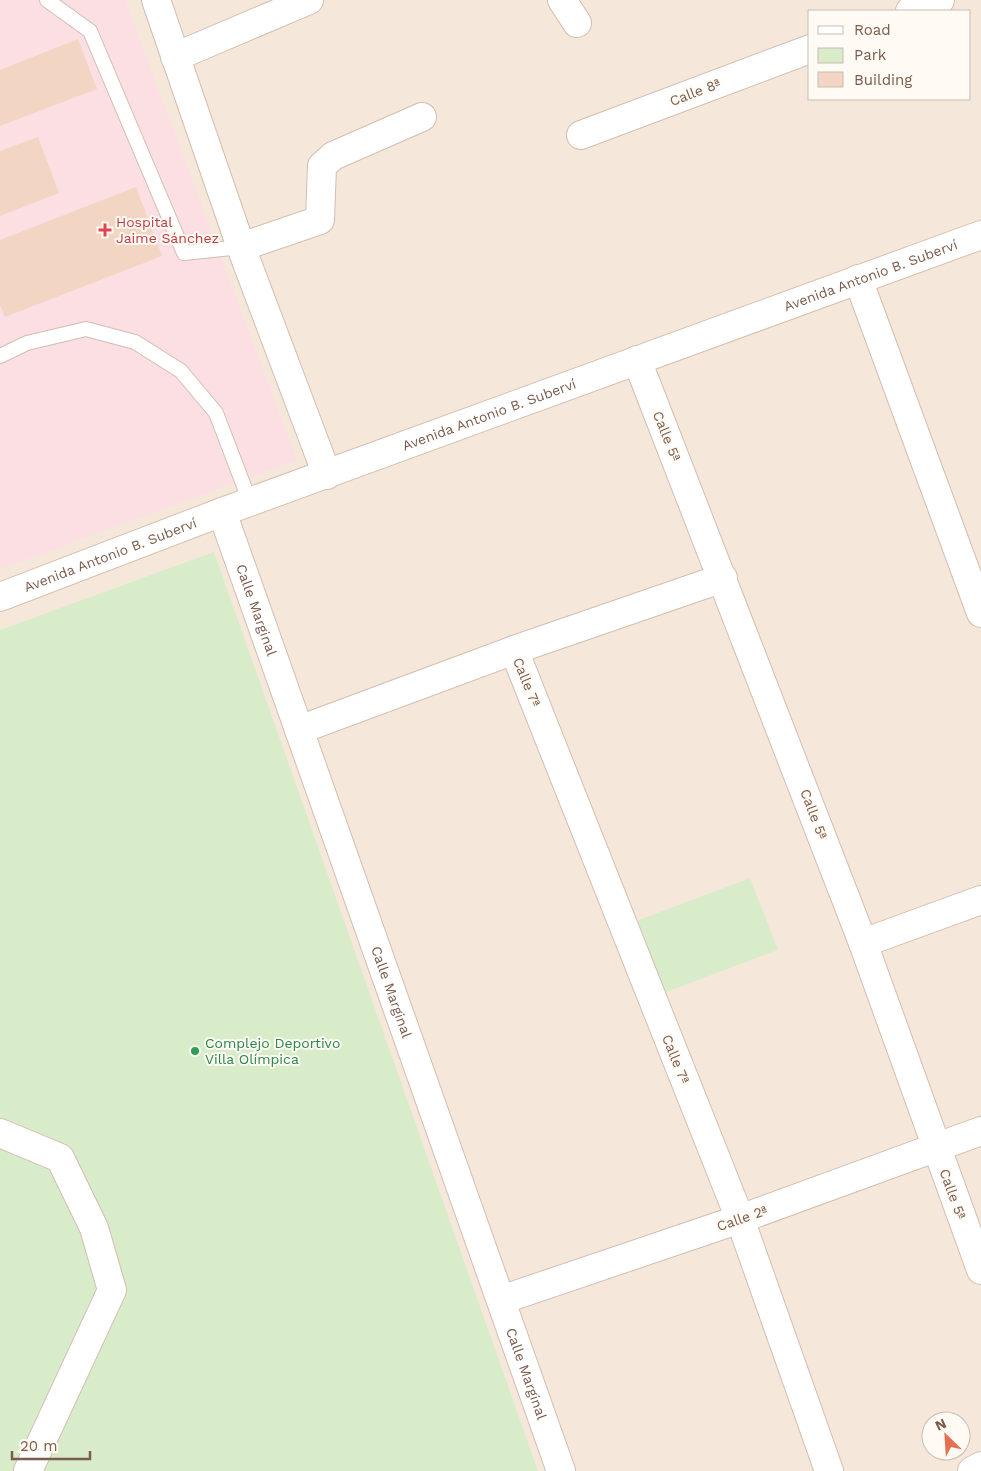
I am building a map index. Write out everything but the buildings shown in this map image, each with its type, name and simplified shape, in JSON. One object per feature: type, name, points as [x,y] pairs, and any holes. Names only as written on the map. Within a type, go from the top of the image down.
[{"type":"street","points":[[156,0],[241,247],[327,475]]},
{"type":"street","points":[[175,57],[309,0]]},
{"type":"street","points":[[562,0],[576,23]]},
{"type":"street","points":[[913,10],[940,0]]},
{"type":"street","name":"Calle 8ª","points":[[581,135],[808,50]]},
{"type":"street","points":[[241,247],[320,220],[322,166],[333,156],[422,117]]},
{"type":"street","name":"Avenida Antonio B. Suberví","points":[[0,597],[222,512],[981,235]]},
{"type":"street","points":[[858,279],[981,613]]},
{"type":"street","name":"Calle 5ª","points":[[637,360],[863,943],[981,1270]]},
{"type":"street","name":"Calle Marginal","points":[[222,512],[561,1471]]},
{"type":"street","points":[[299,730],[514,650],[723,578]]},
{"type":"street","name":"Calle 7ª","points":[[514,650],[740,1220],[829,1471]]},
{"type":"street","points":[[863,943],[981,900]]},
{"type":"street","name":"Calle 2ª","points":[[501,1300],[740,1220],[981,1131]]},
{"type":"street","points":[[0,1133],[60,1158],[94,1228],[112,1290],[28,1471]]},
{"type":"street","points":[[972,1471],[981,1466]]},
{"type":"lane","points":[[47,0],[90,31],[184,253],[241,247]]},
{"type":"lane","points":[[0,356],[28,342],[86,329],[135,342],[181,371],[216,414],[250,502]]},
{"type":"shaded area","points":[[0,0],[981,0],[981,1471],[0,1471]]},
{"type":"shaded area","name":"Hospital Jaime Sánchez","points":[[0,0],[125,0],[297,460],[0,569]]},
{"type":"green space","name":"Complejo Deportivo Villa Olímpica","points":[[214,552],[538,1471],[0,1471],[0,630]]},
{"type":"green space","points":[[750,878],[778,950],[661,994],[634,922]]},
{"type":"place","name":"Hospital Jaime Sánchez","points":[[105,230]]},
{"type":"place","name":"Complejo Deportivo Villa Olímpica","points":[[195,1051]]}]
